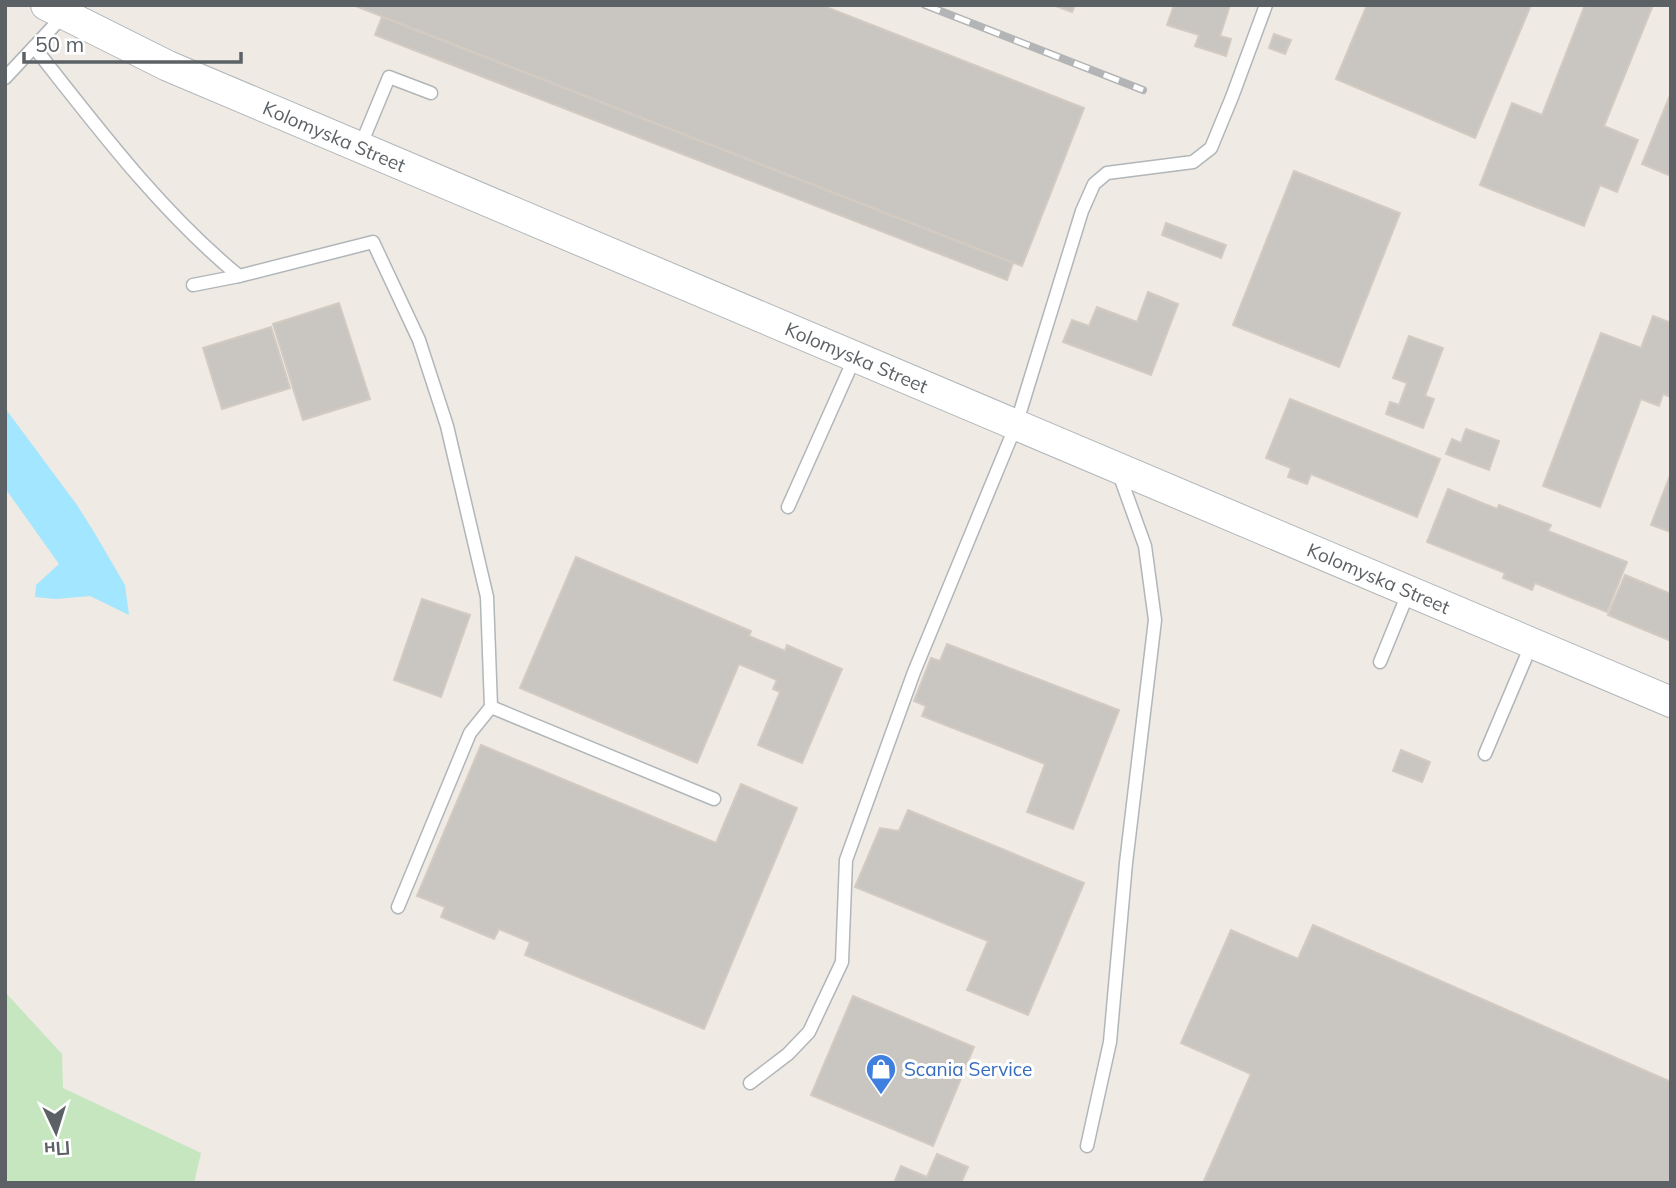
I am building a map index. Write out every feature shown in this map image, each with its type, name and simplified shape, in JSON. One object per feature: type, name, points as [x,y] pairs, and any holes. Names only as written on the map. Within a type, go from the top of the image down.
[{"type":"street","name":"Kolomyska Street","points":[[55,10],[168,66],[1671,702]]},
{"type":"lane","points":[[750,1083],[788,1054],[809,1032],[842,962],[846,860],[914,672],[1016,425],[1082,211],[1094,184],[1107,173],[1193,162],[1211,148],[1266,5]]},
{"type":"lane","points":[[5,78],[34,47],[55,10]]},
{"type":"lane","points":[[34,47],[116,150],[205,248],[239,275]]},
{"type":"lane","points":[[360,148],[389,77],[431,93]]},
{"type":"lane","points":[[193,285],[373,242],[419,340],[447,426],[487,597],[491,707],[470,733],[398,907]]},
{"type":"lane","points":[[788,507],[855,356]]},
{"type":"lane","points":[[1087,1146],[1110,1042],[1126,863],[1155,620],[1145,546],[1117,467]]},
{"type":"lane","points":[[1380,662],[1409,591]]},
{"type":"lane","points":[[1485,754],[1532,643]]},
{"type":"lane","points":[[491,707],[715,799]]},
{"type":"green space","points":[[5,992],[62,1054],[63,1088],[201,1153],[194,1183],[5,1183]]},
{"type":"water","points":[[5,408],[94,532],[125,585],[129,615],[90,596],[56,599],[35,597],[36,585],[59,564],[5,488]]},
{"type":"building","points":[[353,5],[821,5],[1084,108],[1022,266]]},
{"type":"building","points":[[1053,5],[1075,5],[1072,12]]},
{"type":"building","points":[[1174,5],[1230,5],[1220,36],[1231,39],[1226,56],[1195,46],[1199,35],[1167,25]]},
{"type":"building","points":[[1367,5],[1531,5],[1475,138],[1336,79]]},
{"type":"building","points":[[1585,5],[1653,5],[1604,126],[1638,140],[1617,192],[1600,185],[1584,226],[1480,185],[1512,103],[1542,115]]},
{"type":"building","points":[[382,17],[1013,263],[1007,280],[375,35]]},
{"type":"building","points":[[1274,34],[1291,40],[1285,54],[1269,48]]},
{"type":"building","points":[[1671,93],[1671,176],[1642,164]]},
{"type":"building","points":[[1294,171],[1400,213],[1339,367],[1233,325]]},
{"type":"building","points":[[1166,223],[1226,245],[1221,258],[1162,235]]},
{"type":"building","points":[[1148,292],[1178,304],[1151,375],[1063,342],[1072,320],[1089,326],[1097,307],[1137,322]]},
{"type":"building","points":[[339,303],[370,399],[303,420],[273,324]]},
{"type":"building","points":[[1653,316],[1671,323],[1671,397],[1663,394],[1659,406],[1641,399],[1600,507],[1543,486],[1601,333],[1641,348]]},
{"type":"building","points":[[271,327],[290,388],[222,409],[203,348]]},
{"type":"building","points":[[1409,336],[1443,348],[1425,396],[1434,399],[1423,428],[1386,414],[1390,402],[1399,405],[1407,383],[1393,378]]},
{"type":"building","points":[[1290,399],[1440,459],[1417,517],[1311,474],[1307,484],[1288,477],[1291,468],[1266,458]]},
{"type":"building","points":[[1466,429],[1499,441],[1489,470],[1446,454],[1452,439],[1461,443]]},
{"type":"building","points":[[1671,473],[1671,532],[1651,525]]},
{"type":"building","points":[[1448,489],[1497,509],[1499,505],[1551,525],[1548,531],[1627,562],[1607,612],[1535,583],[1532,590],[1503,578],[1505,573],[1427,542]]},
{"type":"building","points":[[576,557],[751,631],[749,636],[785,651],[787,645],[842,669],[802,763],[758,745],[780,692],[773,689],[777,680],[739,664],[697,763],[520,688]]},
{"type":"building","points":[[1625,575],[1671,594],[1671,641],[1608,615]]},
{"type":"building","points":[[422,599],[470,615],[441,697],[394,680]]},
{"type":"building","points":[[947,644],[1119,710],[1073,829],[1027,812],[1045,764],[922,716],[926,706],[914,701],[931,658],[940,661]]},
{"type":"building","points":[[481,745],[716,843],[741,784],[797,808],[704,1029],[525,955],[530,942],[499,929],[494,939],[441,917],[445,907],[417,896]]},
{"type":"building","points":[[1401,750],[1430,762],[1422,782],[1393,771]]},
{"type":"building","points":[[908,810],[1084,883],[1028,1015],[967,990],[988,941],[855,887],[880,828],[899,831]]},
{"type":"building","points":[[1313,925],[1671,1082],[1671,1183],[1203,1183],[1251,1074],[1181,1043],[1231,930],[1298,959]]},
{"type":"building","points":[[853,996],[974,1047],[933,1146],[811,1095]]},
{"type":"building","points":[[937,1154],[968,1167],[961,1183],[894,1183],[901,1166],[927,1177]]},
{"type":"railway","points":[[925,5],[1143,90]]},
{"type":"place","name":"Scania Service","points":[[881,1096]]}]
